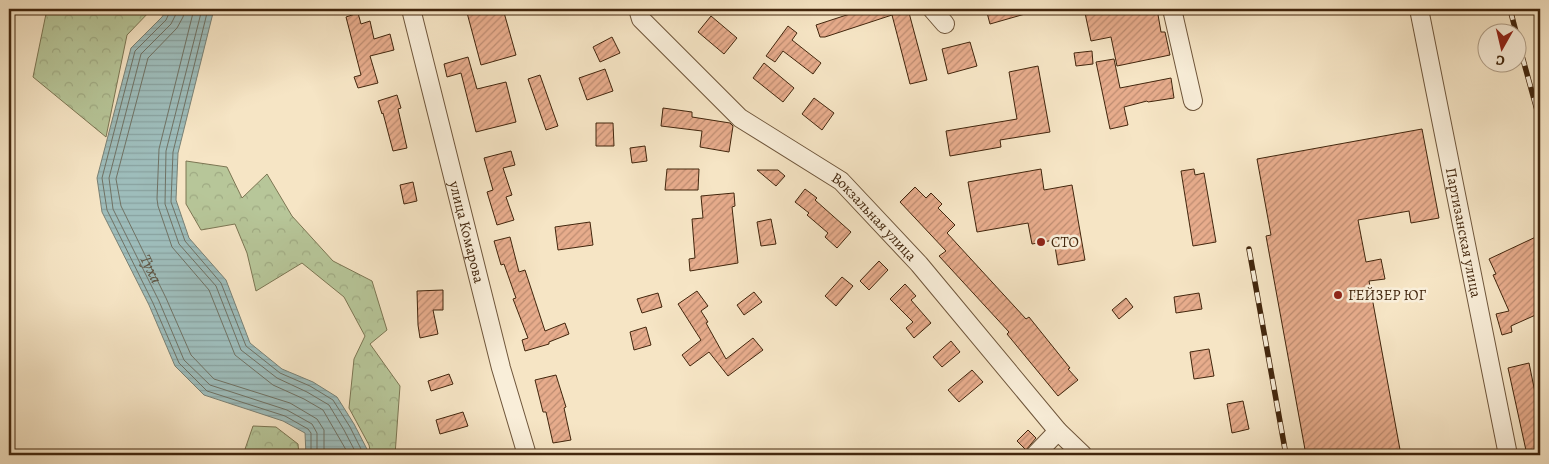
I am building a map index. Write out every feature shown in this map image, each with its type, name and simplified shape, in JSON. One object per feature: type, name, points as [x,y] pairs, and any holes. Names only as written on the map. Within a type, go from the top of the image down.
[{"type":"street","name":"улица Комарова","points":[[411,9],[501,368],[528,455]]},
{"type":"street","name":"Вокзальная улица","points":[[638,9],[641,19],[740,118],[841,181],[919,264],[1058,431],[1083,455]]},
{"type":"street","points":[[932,9],[945,24]]},
{"type":"street","points":[[1172,9],[1193,101]]},
{"type":"street","name":"Партизанская улица","points":[[1419,9],[1508,455]]},
{"type":"street","points":[[1035,455],[1058,431]]},
{"type":"green space","points":[[47,9],[152,9],[127,35],[106,137],[33,77]]},
{"type":"green space","points":[[186,161],[227,167],[242,198],[267,174],[292,216],[333,261],[372,281],[387,330],[370,344],[400,386],[395,455],[371,455],[369,445],[349,408],[354,359],[365,336],[344,297],[302,263],[256,291],[247,253],[235,224],[201,230],[186,204]]},
{"type":"green space","points":[[253,426],[276,427],[298,444],[299,455],[243,455]]},
{"type":"water","name":"Туха","points":[[167,9],[214,9],[178,153],[176,200],[189,238],[226,280],[250,343],[282,369],[313,382],[337,397],[370,455],[306,455],[305,433],[283,421],[204,395],[175,366],[149,305],[102,212],[97,178],[131,48],[162,17]]},
{"type":"building","points":[[466,9],[503,9],[516,55],[481,65]]},
{"type":"building","points":[[865,9],[908,9],[927,80],[910,84],[892,15],[820,37],[816,25]]},
{"type":"building","points":[[986,9],[1032,9],[1032,12],[990,24]]},
{"type":"building","points":[[1105,9],[1157,9],[1161,32],[1165,32],[1170,55],[1117,66],[1111,37],[1091,41],[1085,13]]},
{"type":"building","points":[[358,13],[361,24],[370,21],[374,39],[390,34],[394,50],[370,56],[378,83],[358,88],[354,77],[361,75],[346,17]]},
{"type":"building","points":[[711,16],[737,38],[724,54],[698,32]]},
{"type":"building","points":[[788,26],[797,33],[792,40],[821,63],[813,74],[783,51],[775,62],[766,56]]},
{"type":"building","points":[[612,37],[620,53],[600,62],[593,47]]},
{"type":"building","points":[[970,42],[977,66],[948,74],[942,49]]},
{"type":"building","points":[[1092,51],[1093,64],[1076,66],[1074,53]]},
{"type":"building","points":[[468,57],[477,89],[506,82],[516,122],[476,132],[461,73],[447,77],[444,64]]},
{"type":"building","points":[[1114,59],[1120,88],[1171,78],[1174,98],[1147,101],[1124,107],[1128,125],[1110,129],[1096,62]]},
{"type":"building","points":[[764,63],[794,88],[783,102],[753,78]]},
{"type":"building","points":[[1038,66],[1050,132],[1000,140],[1001,147],[950,156],[946,131],[1017,119],[1009,72]]},
{"type":"building","points":[[605,69],[613,91],[587,100],[579,78]]},
{"type":"building","points":[[540,75],[558,126],[546,130],[528,79]]},
{"type":"building","points":[[397,95],[401,108],[398,109],[407,148],[393,151],[378,101]]},
{"type":"building","points":[[814,98],[834,113],[822,130],[802,114]]},
{"type":"building","points":[[663,108],[692,112],[692,117],[730,123],[733,126],[729,152],[700,147],[702,131],[661,126]]},
{"type":"building","points":[[596,123],[613,123],[614,146],[596,146]]},
{"type":"building","points":[[1422,129],[1439,218],[1411,223],[1409,211],[1358,220],[1366,262],[1381,259],[1385,279],[1369,281],[1401,455],[1306,455],[1266,236],[1271,235],[1257,159]]},
{"type":"building","points":[[645,146],[647,161],[632,163],[630,148]]},
{"type":"building","points":[[511,151],[515,165],[503,168],[512,195],[506,197],[514,220],[497,225],[487,192],[493,190],[484,158]]},
{"type":"building","points":[[667,169],[699,169],[698,190],[665,190]]},
{"type":"building","points":[[1041,169],[1044,190],[1072,185],[1085,260],[1058,265],[1054,240],[1032,244],[1028,223],[977,232],[968,182]]},
{"type":"building","points":[[1194,169],[1195,175],[1204,173],[1216,242],[1193,246],[1181,171]]},
{"type":"building","points":[[757,170],[778,170],[785,176],[776,186]]},
{"type":"building","points":[[413,182],[417,201],[404,204],[400,185]]},
{"type":"building","points":[[915,187],[926,198],[931,193],[942,204],[938,208],[955,225],[947,233],[1026,319],[1029,317],[1070,368],[1068,369],[1078,380],[1058,396],[1007,334],[1009,332],[939,256],[946,251],[900,202]]},
{"type":"building","points":[[805,189],[817,198],[815,200],[851,232],[837,248],[825,237],[828,233],[807,215],[809,213],[795,202]]},
{"type":"building","points":[[734,193],[735,206],[732,207],[738,263],[690,271],[689,259],[695,258],[692,219],[703,218],[701,196]]},
{"type":"building","points":[[771,219],[776,244],[761,246],[757,222]]},
{"type":"building","points":[[590,222],[593,245],[558,250],[555,227]]},
{"type":"building","points":[[1540,235],[1540,313],[1511,326],[1512,332],[1502,335],[1496,314],[1509,311],[1493,275],[1496,274],[1489,259]]},
{"type":"building","points":[[510,237],[519,272],[525,270],[545,331],[565,323],[569,334],[549,342],[549,344],[525,351],[522,340],[528,338],[513,299],[516,298],[504,264],[501,265],[494,241]]},
{"type":"building","points":[[879,261],[888,270],[869,290],[860,281]]},
{"type":"building","points":[[842,277],[853,286],[836,306],[825,296]]},
{"type":"building","points":[[905,284],[916,296],[911,300],[931,323],[914,338],[906,328],[913,322],[890,299]]},
{"type":"building","points":[[443,290],[443,310],[433,310],[438,334],[420,338],[417,291]]},
{"type":"building","points":[[697,291],[708,306],[701,311],[708,322],[706,323],[726,359],[753,338],[763,350],[728,376],[709,352],[690,366],[682,355],[701,340],[678,304]]},
{"type":"building","points":[[754,292],[762,302],[744,315],[737,305]]},
{"type":"building","points":[[658,293],[662,307],[642,313],[637,299]]},
{"type":"building","points":[[1199,293],[1202,309],[1176,313],[1174,297]]},
{"type":"building","points":[[1126,298],[1133,307],[1119,319],[1112,310]]},
{"type":"building","points":[[646,327],[651,345],[634,350],[630,332]]},
{"type":"building","points":[[951,341],[960,352],[942,367],[933,357]]},
{"type":"building","points":[[1209,349],[1214,376],[1194,379],[1190,352]]},
{"type":"building","points":[[1529,363],[1540,417],[1540,455],[1527,455],[1508,368]]},
{"type":"building","points":[[972,370],[983,382],[959,402],[948,390]]},
{"type":"building","points":[[449,374],[453,384],[431,391],[428,381]]},
{"type":"building","points":[[556,375],[566,407],[564,408],[571,440],[553,443],[546,412],[543,412],[535,380]]},
{"type":"building","points":[[1243,401],[1249,429],[1232,433],[1227,404]]},
{"type":"building","points":[[463,412],[468,426],[440,434],[436,420]]},
{"type":"building","points":[[1028,430],[1036,438],[1026,450],[1017,441]]},
{"type":"railway","points":[[1510,9],[1513,22]]},
{"type":"railway","points":[[1526,70],[1540,121]]},
{"type":"railway","points":[[1249,249],[1286,455]]},
{"type":"place","name":"СТО","points":[[1041,242]]},
{"type":"place","name":"ГЕЙЗЕР ЮГ","points":[[1338,295]]}]
